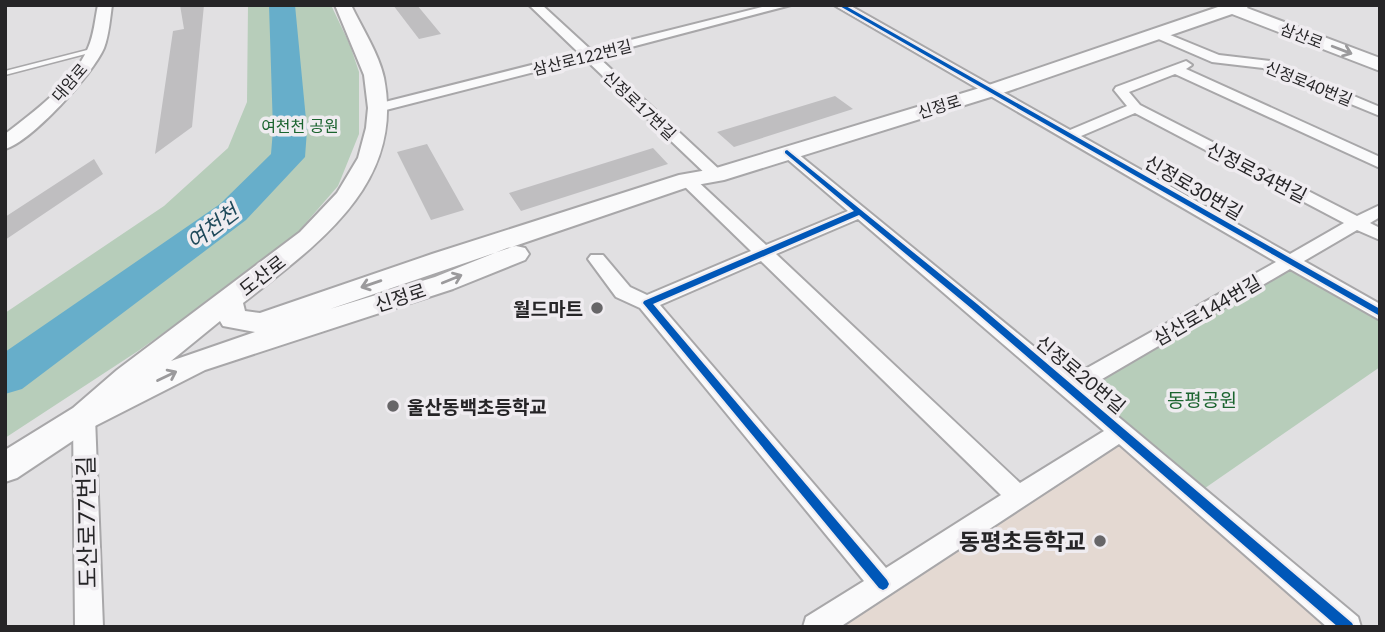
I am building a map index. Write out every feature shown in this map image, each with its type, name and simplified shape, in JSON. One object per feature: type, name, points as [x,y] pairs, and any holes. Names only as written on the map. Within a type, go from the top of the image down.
[{"type":"main road","name":"도산로","points":[[5,467],[84,416],[309,238],[347,197],[369,158],[377,128],[378,108],[374,75],[343,5]]},
{"type":"main road","name":"삼산로","points":[[1264,5],[1380,48]]},
{"type":"main road","name":"신정로","points":[[167,348],[238,332],[441,260],[990,91],[1233,6]]},
{"type":"main road","name":"삼산로","points":[[1233,6],[1380,65]]},
{"type":"main road","name":"신정로","points":[[84,416],[195,362],[444,283],[700,181]]},
{"type":"main road","points":[[229,300],[233,319],[261,323]]},
{"type":"street","name":"대암로","points":[[5,143],[28,125],[71,83],[95,50],[105,5]]},
{"type":"street","name":"신정로17번길","points":[[535,5],[587,55],[762,251],[1020,498]]},
{"type":"street","name":"삼산로122번길","points":[[378,108],[785,5]]},
{"type":"street","name":"신정로30번길","points":[[840,5],[1380,313]]},
{"type":"street","name":"신정로40번길","points":[[1158,34],[1217,59],[1265,64],[1380,112]]},
{"type":"street","points":[[1069,136],[1135,108],[1121,90],[1210,56]]},
{"type":"street","points":[[1175,69],[1380,163]]},
{"type":"street","name":"신정로34번길","points":[[1135,108],[1380,235]]},
{"type":"street","name":"신정로20번길","points":[[787,152],[1070,387],[1348,627]]},
{"type":"street","name":"삼산로144번길","points":[[1070,387],[1380,210]]},
{"type":"street","points":[[647,303],[762,251],[859,212]]},
{"type":"street","points":[[597,259],[623,292],[647,303],[883,584]]},
{"type":"street","name":"도산로77번길","points":[[84,416],[89,627]]},
{"type":"street","points":[[816,627],[1121,431]]},
{"type":"lane","points":[[5,73],[95,50]]},
{"type":"shaded area","name":"동평초등학교","points":[[1121,431],[1348,627],[816,627]]},
{"type":"green space","name":"여천천 공원","points":[[248,5],[331,5],[350,45],[359,72],[359,134],[338,186],[285,247],[138,351],[5,438],[5,313],[164,206],[228,148],[247,102]]},
{"type":"green space","name":"동평공원","points":[[1290,262],[1380,313],[1380,367],[1195,495],[1070,387]]},
{"type":"building","points":[[180,5],[204,5],[192,127],[155,154],[173,31],[184,29]]},
{"type":"building","points":[[393,5],[417,5],[441,34],[419,39]]},
{"type":"building","points":[[835,96],[853,109],[734,147],[717,132]]},
{"type":"building","points":[[427,144],[464,210],[431,220],[397,152]]},
{"type":"building","points":[[653,148],[668,164],[521,211],[509,193]]},
{"type":"building","points":[[94,159],[103,174],[5,240],[5,217]]},
{"type":"waterway","name":"여천천","points":[[5,376],[233,212],[288,157],[290,130],[282,5]]},
{"type":"cycle path","points":[[840,5],[1380,313]]},
{"type":"cycle path","points":[[787,152],[974,306],[1348,627]]},
{"type":"cycle path","points":[[859,212],[647,303],[883,584]]},
{"type":"place","name":"월드마트","points":[[597,308]]},
{"type":"place","name":"울산동백초등학교","points":[[393,406]]},
{"type":"place","name":"동평초등학교","points":[[1100,541]]}]
